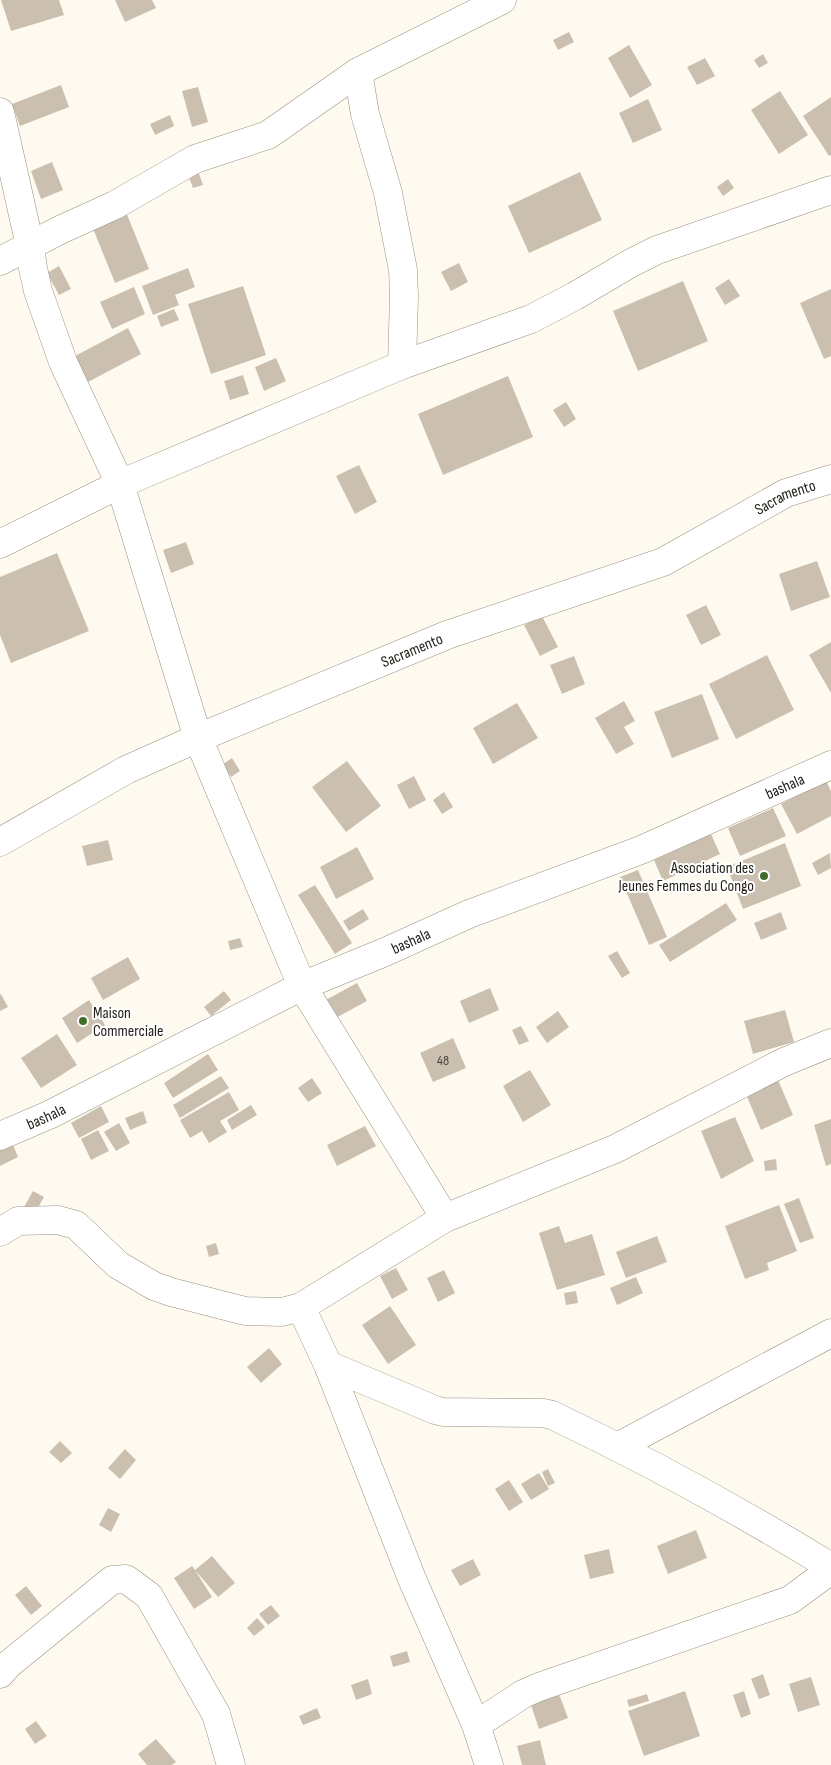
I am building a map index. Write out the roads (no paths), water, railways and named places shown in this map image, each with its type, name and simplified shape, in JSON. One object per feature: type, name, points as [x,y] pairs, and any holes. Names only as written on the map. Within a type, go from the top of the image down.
[{"type":"street","points":[[0,261],[60,230],[115,205],[195,160],[268,135],[358,72],[502,0]]},
{"type":"street","points":[[358,72],[365,114],[388,193],[403,270],[402,365]]},
{"type":"street","points":[[0,112],[30,246],[38,291],[62,362],[120,484],[198,738],[302,986],[445,1218]]},
{"type":"street","points":[[0,544],[120,484],[402,365],[531,319],[657,250],[831,190]]},
{"type":"street","name":"Sacramento","points":[[0,842],[126,770],[198,738],[447,635],[663,562],[786,493],[831,480]]},
{"type":"street","name":"bashala","points":[[0,1136],[49,1115],[302,986],[386,952],[469,914],[641,850],[831,764]]},
{"type":"street","points":[[0,1232],[18,1222],[58,1220],[76,1225],[118,1265],[154,1286],[245,1311],[282,1312],[300,1308],[445,1218],[615,1149],[784,1062],[831,1043]]},
{"type":"street","points":[[300,1308],[328,1365],[412,1580],[476,1725],[489,1765]]},
{"type":"street","points":[[619,1446],[831,1332]]},
{"type":"street","points":[[328,1365],[435,1410],[444,1412],[543,1413],[552,1415],[619,1446],[756,1521],[831,1569],[790,1600],[539,1687],[523,1694],[476,1725]]},
{"type":"street","points":[[0,1674],[9,1664],[112,1580],[126,1579],[148,1596],[216,1714],[231,1765]]},
{"type":"place","name":"Association des Jeunes Femmes du Congo","points":[[764,876]]},
{"type":"place","name":"Maison Commerciale","points":[[83,1021]]}]
